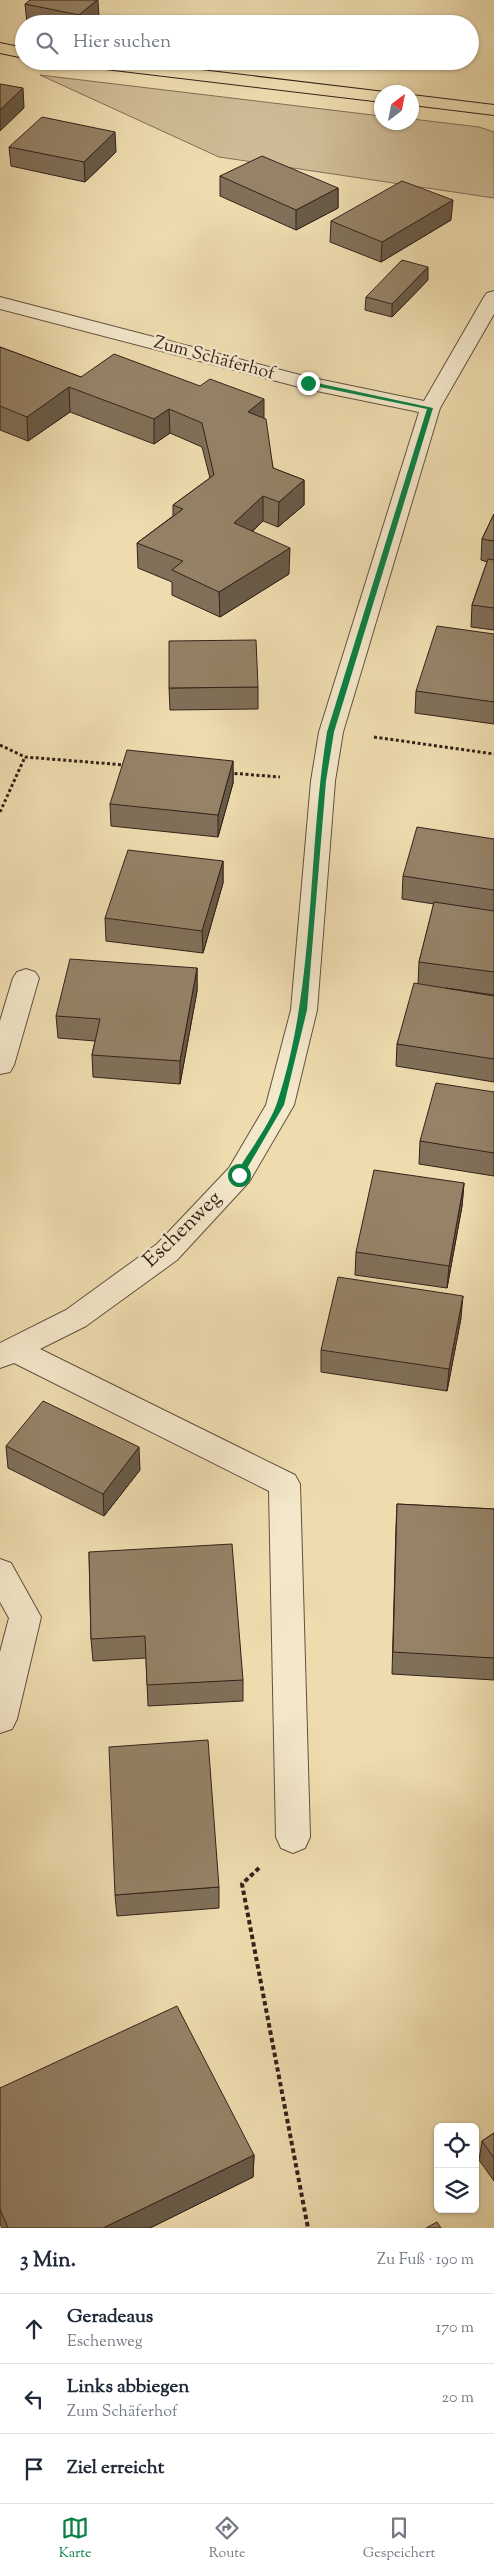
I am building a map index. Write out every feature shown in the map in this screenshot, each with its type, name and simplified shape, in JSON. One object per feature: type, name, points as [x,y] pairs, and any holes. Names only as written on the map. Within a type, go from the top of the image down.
[{"type":"main road","points":[[0,48],[15,51]]},
{"type":"main road","points":[[156,70],[374,96]]},
{"type":"main road","points":[[419,101],[494,110]]},
{"type":"street","name":"Eschenweg","points":[[7,1352],[76,1318],[167,1252],[239,1175],[280,1105],[304,1010],[323,781],[331,732],[430,408],[494,297]]},
{"type":"street","name":"Zum Schäferhof","points":[[0,303],[308,383],[430,408]]},
{"type":"street","points":[[0,1065],[26,978]]},
{"type":"street","points":[[7,1352],[284,1484],[293,1837]]},
{"type":"street","points":[[0,1572],[25,1617],[0,1719]]},
{"type":"path","points":[[331,732],[494,754]]},
{"type":"path","points":[[0,745],[25,757],[134,766]]},
{"type":"path","points":[[0,812],[25,757]]},
{"type":"path","points":[[224,773],[323,781]]},
{"type":"path","points":[[293,1837],[242,1884],[308,2228]]},
{"type":"shaded area","points":[[40,75],[374,115],[374,130],[419,130],[419,120],[479,127],[494,132],[494,198],[219,157]]},
{"type":"building","points":[[30,0],[97,0],[79,15],[25,4]]},
{"type":"building","points":[[0,84],[23,88],[0,110]]},
{"type":"building","points":[[42,117],[115,132],[84,162],[9,147]]},
{"type":"building","points":[[262,156],[338,188],[296,210],[220,176]]},
{"type":"building","points":[[402,181],[453,200],[382,242],[331,221]]},
{"type":"building","points":[[402,260],[428,267],[392,304],[366,297]]},
{"type":"building","points":[[0,347],[81,377],[114,354],[200,386],[210,379],[264,399],[248,412],[266,419],[273,468],[304,480],[279,502],[263,496],[234,523],[290,548],[219,592],[172,570],[183,561],[137,543],[183,509],[173,505],[214,475],[202,423],[169,409],[154,419],[69,387],[27,417],[0,406]]},
{"type":"building","points":[[494,514],[494,541],[482,539]]},
{"type":"building","points":[[488,559],[494,560],[494,608],[472,605]]},
{"type":"building","points":[[437,626],[494,634],[494,702],[416,691]]},
{"type":"building","points":[[256,640],[258,687],[169,688],[169,641]]},
{"type":"building","points":[[127,750],[233,761],[218,815],[110,804]]},
{"type":"building","points":[[417,827],[494,839],[494,890],[403,876]]},
{"type":"building","points":[[128,850],[223,861],[202,931],[105,918]]},
{"type":"building","points":[[434,902],[494,911],[494,972],[419,962]]},
{"type":"building","points":[[70,959],[197,968],[180,1061],[92,1055],[100,1019],[56,1016]]},
{"type":"building","points":[[414,983],[494,996],[494,1059],[397,1044]]},
{"type":"building","points":[[436,1083],[494,1092],[494,1153],[420,1141]]},
{"type":"building","points":[[374,1170],[464,1183],[449,1266],[356,1252]]},
{"type":"building","points":[[338,1277],[463,1296],[449,1369],[321,1350]]},
{"type":"building","points":[[43,1401],[139,1447],[103,1494],[6,1446]]},
{"type":"building","points":[[397,1504],[494,1509],[494,1658],[393,1652]]},
{"type":"building","points":[[232,1544],[243,1680],[147,1685],[145,1636],[91,1639],[89,1552]]},
{"type":"building","points":[[208,1740],[219,1887],[115,1895],[109,1747]]},
{"type":"building","points":[[177,2006],[254,2155],[103,2228],[8,2228],[0,2209],[0,2088]]},
{"type":"building","points":[[494,2133],[494,2158],[482,2141]]},
{"type":"building","points":[[437,2222],[441,2228],[426,2228]]},
{"type":"route","points":[[239,1175],[280,1105],[304,1010],[323,781],[331,732],[430,408],[308,383]]}]
